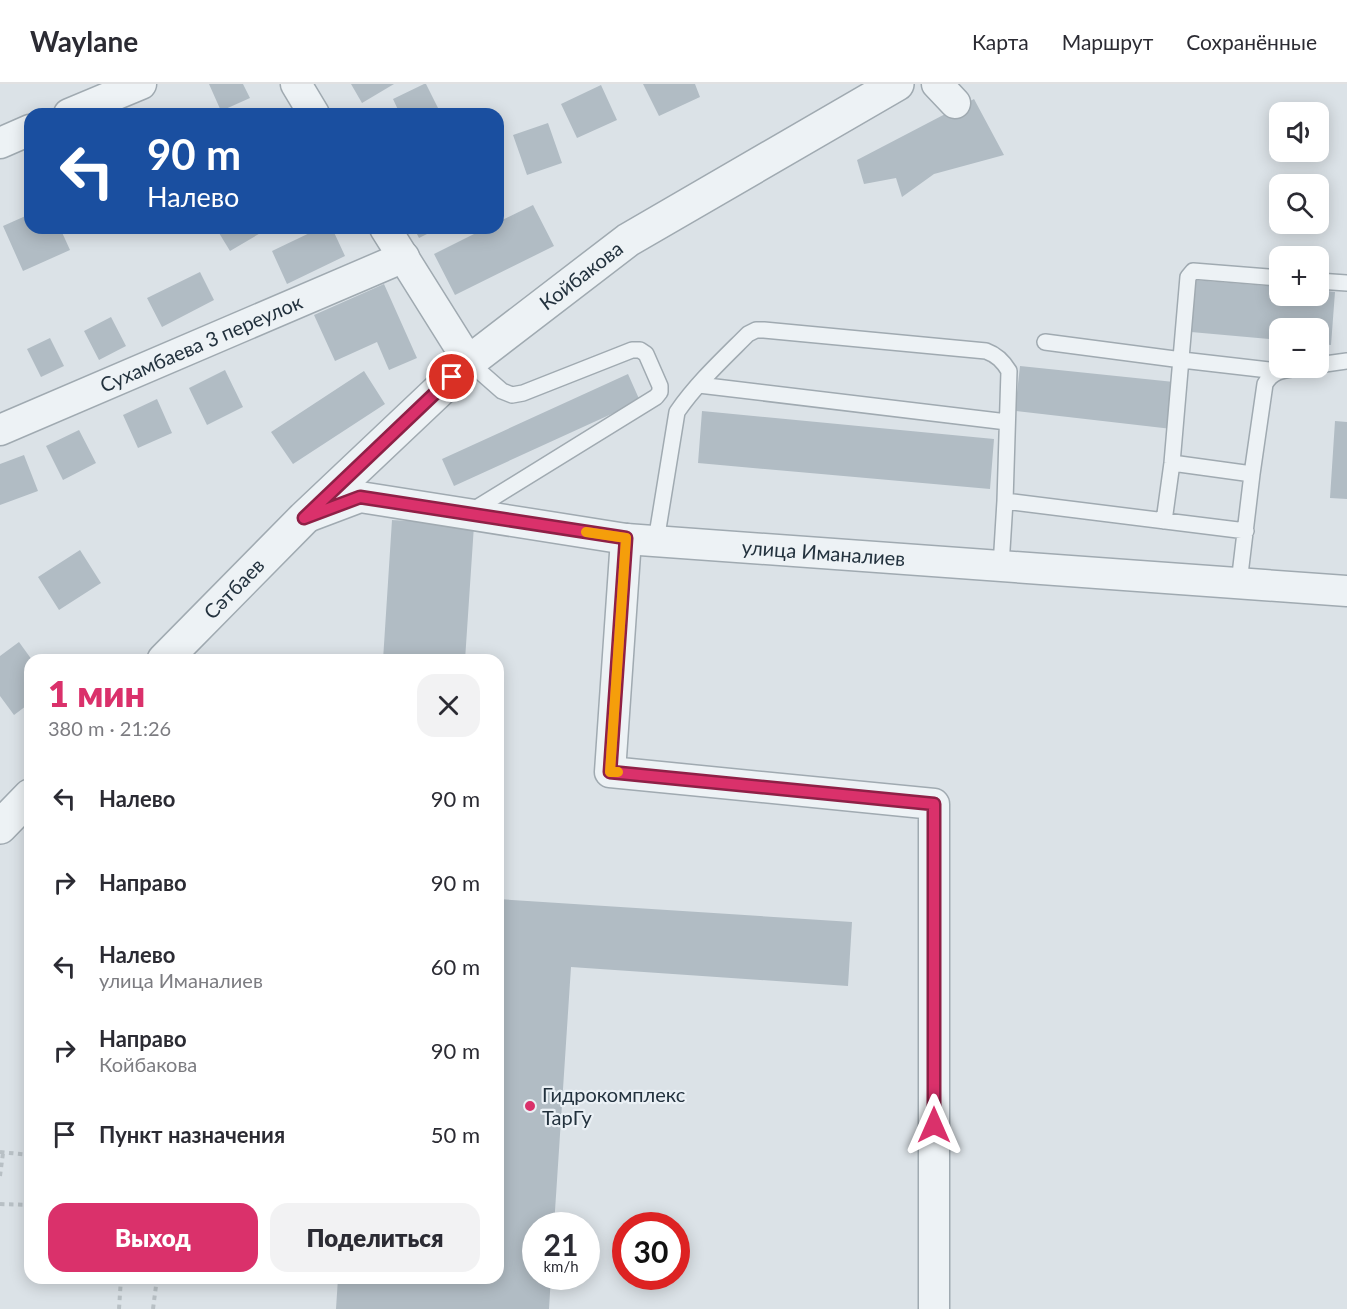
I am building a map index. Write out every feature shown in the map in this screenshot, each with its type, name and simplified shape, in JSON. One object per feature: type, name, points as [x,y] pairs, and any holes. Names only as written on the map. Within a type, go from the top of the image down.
[{"type":"street","points":[[83,108],[141,84]]},
{"type":"street","points":[[296,84],[310,108]]},
{"type":"street","name":"Койбакова","points":[[304,518],[469,362],[628,240],[897,84]]},
{"type":"street","points":[[0,143],[24,133]]},
{"type":"street","points":[[389,234],[469,362]]},
{"type":"street","name":"Сухамбаева 3 переулок","points":[[0,430],[404,257]]},
{"type":"street","name":"улица Иманалиев","points":[[304,518],[360,497],[656,541],[1347,591]]},
{"type":"street","name":"Сәтбаев","points":[[170,654],[304,518]]},
{"type":"street","points":[[626,538],[610,772],[934,804],[934,1309]]},
{"type":"street","points":[[0,827],[24,802]]},
{"type":"lane","points":[[1164,521],[1172,463],[1188,277],[1193,271],[1269,277]]},
{"type":"lane","points":[[1329,282],[1347,283]]},
{"type":"lane","points":[[656,541],[677,412],[685,400],[748,334],[756,330],[986,351],[996,355],[1004,362],[1009,371],[1001,566]]},
{"type":"lane","points":[[1045,342],[1269,370]]},
{"type":"lane","points":[[467,514],[656,397],[660,392],[660,386],[646,354],[640,350],[632,350],[512,395],[502,391],[469,362]]},
{"type":"lane","points":[[1329,363],[1347,361]]},
{"type":"lane","points":[[1239,583],[1265,384],[1269,377]]},
{"type":"lane","points":[[699,385],[1007,422]]},
{"type":"lane","points":[[1172,463],[1252,474]]},
{"type":"lane","points":[[1005,501],[1246,531]]},
{"type":"path","points":[[0,1176],[2,1152],[24,1154]]},
{"type":"path","points":[[0,1204],[24,1205]]},
{"type":"path","points":[[119,1309],[121,1284]]},
{"type":"path","points":[[153,1309],[156,1284]]},
{"type":"building","points":[[209,84],[243,84],[250,98],[228,108],[220,108]]},
{"type":"building","points":[[351,84],[394,84],[362,103]]},
{"type":"building","points":[[426,84],[438,108],[397,108],[393,99]]},
{"type":"building","points":[[643,84],[695,84],[700,97],[659,116]]},
{"type":"building","points":[[601,85],[617,120],[577,138],[561,104]]},
{"type":"building","points":[[974,99],[1004,155],[934,174],[902,197],[896,178],[864,184],[857,160]]},
{"type":"building","points":[[548,123],[562,163],[527,175],[513,135]]},
{"type":"building","points":[[533,205],[554,246],[455,295],[434,254],[474,234],[504,234],[504,219]]},
{"type":"building","points":[[24,217],[24,234],[63,234],[70,250],[23,271],[3,226]]},
{"type":"building","points":[[220,234],[259,234],[230,251]]},
{"type":"building","points":[[307,234],[335,234],[345,256],[287,284],[272,251]]},
{"type":"building","points":[[200,272],[214,300],[162,327],[147,298]]},
{"type":"building","points":[[1195,280],[1269,286],[1269,306],[1329,306],[1329,291],[1335,292],[1331,345],[1329,345],[1329,318],[1269,318],[1269,339],[1191,332]]},
{"type":"building","points":[[384,284],[417,358],[389,370],[377,342],[335,361],[314,315]]},
{"type":"building","points":[[111,317],[126,346],[99,360],[84,331]]},
{"type":"building","points":[[50,338],[64,366],[41,377],[27,349]]},
{"type":"building","points":[[1020,366],[1174,382],[1172,429],[1015,411]]},
{"type":"building","points":[[225,370],[243,407],[207,425],[189,388]]},
{"type":"building","points":[[364,371],[385,404],[293,464],[271,432]]},
{"type":"building","points":[[628,374],[640,401],[454,486],[442,459]]},
{"type":"building","points":[[157,399],[172,433],[138,448],[123,415]]},
{"type":"building","points":[[702,411],[994,439],[990,489],[698,463]]},
{"type":"building","points":[[1335,421],[1347,422],[1347,499],[1330,498]]},
{"type":"building","points":[[79,430],[96,463],[63,480],[46,446]]},
{"type":"building","points":[[24,455],[38,491],[0,505],[0,464]]},
{"type":"building","points":[[392,520],[474,525],[465,654],[383,654]]},
{"type":"building","points":[[80,550],[101,583],[59,610],[38,577]]},
{"type":"building","points":[[19,642],[28,654],[24,654],[24,708],[14,715],[0,696],[0,656]]},
{"type":"building","name":"Гидрокомплекс ТарГу","points":[[504,899],[852,922],[848,986],[571,967],[555,1212],[522,1212],[522,1290],[550,1290],[549,1309],[336,1309],[338,1284],[504,1284]]},
{"type":"slow traffic","points":[[586,532],[626,538],[610,772],[618,772]]},
{"type":"place","name":"Гидрокомплекс ТарГу","points":[[530,1106]]},
{"type":"route","points":[[452,377],[304,518],[360,497],[626,538],[610,772],[934,804],[934,1125]]}]
